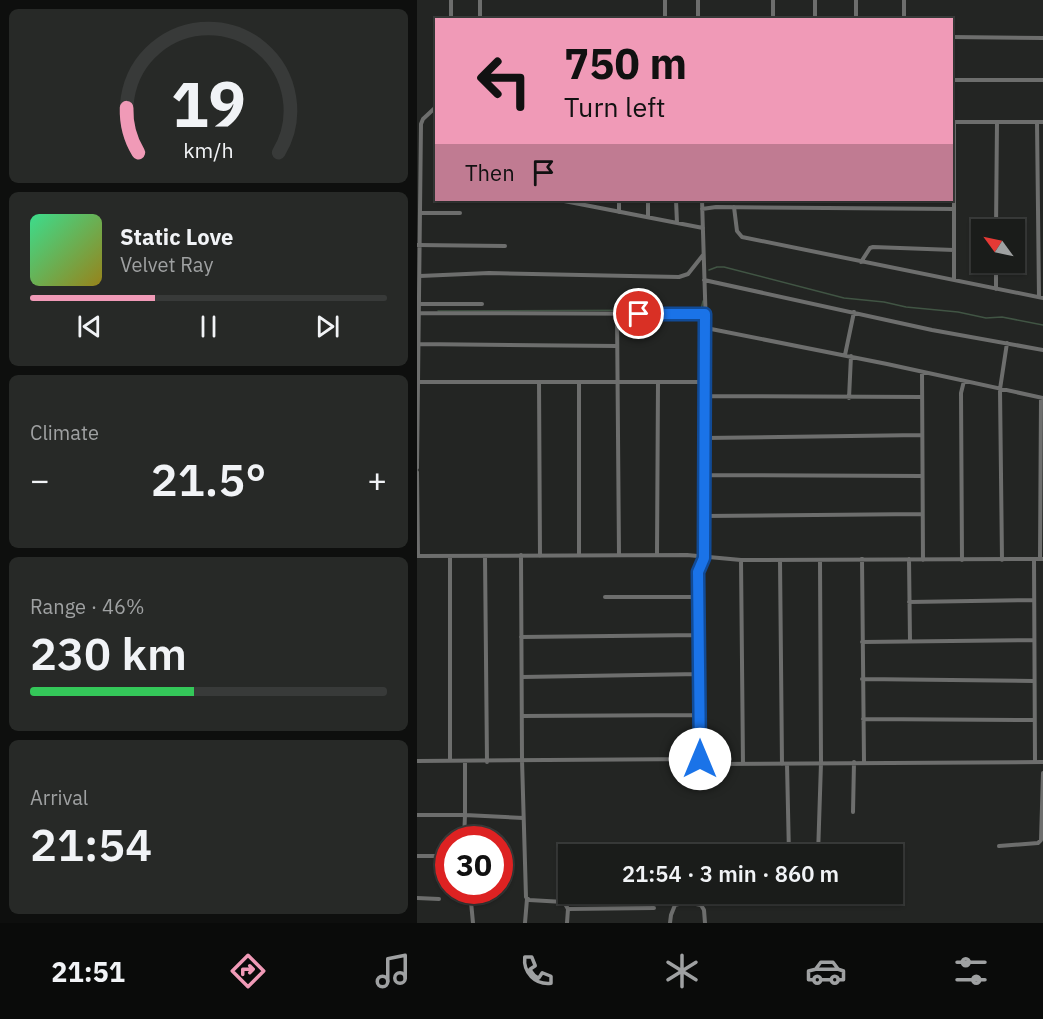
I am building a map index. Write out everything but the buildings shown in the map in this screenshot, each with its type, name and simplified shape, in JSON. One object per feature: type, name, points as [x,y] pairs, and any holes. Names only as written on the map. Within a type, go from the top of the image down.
[{"type":"street","points":[[451,0],[451,18]]},
{"type":"street","points":[[480,0],[480,18]]},
{"type":"street","points":[[665,0],[665,18]]},
{"type":"street","points":[[698,0],[698,18]]},
{"type":"street","points":[[773,0],[773,18]]},
{"type":"street","points":[[815,0],[815,18]]},
{"type":"street","points":[[856,0],[857,18]]},
{"type":"street","points":[[904,0],[904,18]]},
{"type":"street","points":[[953,37],[1043,38]]},
{"type":"street","points":[[953,80],[1043,80]]},
{"type":"street","points":[[435,108],[421,124],[418,185],[420,276],[417,344],[417,555],[687,555],[741,560],[1042,560],[1042,398],[851,356],[706,328]]},
{"type":"street","points":[[954,279],[953,122],[1043,122]]},
{"type":"street","points":[[996,219],[997,122]]},
{"type":"street","points":[[734,207],[737,231],[742,237],[1041,298],[1037,122]]},
{"type":"street","points":[[566,201],[703,228]]},
{"type":"street","points":[[619,201],[619,212]]},
{"type":"street","points":[[648,201],[648,217]]},
{"type":"street","points":[[677,201],[677,223]]},
{"type":"street","points":[[702,201],[706,328],[704,558],[698,572],[700,759],[703,763],[709,764],[1043,762]]},
{"type":"street","points":[[702,209],[734,207],[954,209]]},
{"type":"street","points":[[420,213],[460,213]]},
{"type":"street","points":[[419,245],[505,246]]},
{"type":"street","points":[[861,261],[873,247],[954,250]]},
{"type":"street","points":[[420,276],[489,273],[679,277],[688,274],[704,255]]},
{"type":"street","points":[[996,273],[996,289]]},
{"type":"street","points":[[705,280],[932,330],[1043,350]]},
{"type":"street","points":[[418,304],[483,304]]},
{"type":"street","points":[[845,355],[854,312]]},
{"type":"street","points":[[418,313],[705,314]]},
{"type":"street","points":[[617,314],[619,555]]},
{"type":"street","points":[[1002,560],[1000,389],[1007,343]]},
{"type":"street","points":[[417,344],[617,346]]},
{"type":"street","points":[[849,398],[851,356]]},
{"type":"street","points":[[922,372],[923,560]]},
{"type":"street","points":[[962,560],[961,393],[964,381]]},
{"type":"street","points":[[417,382],[705,382]]},
{"type":"street","points":[[539,382],[540,555]]},
{"type":"street","points":[[579,382],[579,555]]},
{"type":"street","points":[[657,555],[658,382]]},
{"type":"street","points":[[705,396],[849,398],[921,396]]},
{"type":"street","points":[[705,438],[921,435]]},
{"type":"street","points":[[705,476],[922,476]]},
{"type":"street","points":[[704,516],[922,514]]},
{"type":"street","points":[[486,555],[487,762]]},
{"type":"street","points":[[521,555],[523,818],[527,899],[525,923]]},
{"type":"street","points":[[450,556],[450,761]]},
{"type":"street","points":[[862,559],[864,762]]},
{"type":"street","points":[[741,560],[743,764]]},
{"type":"street","points":[[780,560],[782,764]]},
{"type":"street","points":[[818,844],[821,763],[820,560]]},
{"type":"street","points":[[909,560],[910,641]]},
{"type":"street","points":[[1034,560],[1035,762]]},
{"type":"street","points":[[605,597],[699,597]]},
{"type":"street","points":[[909,602],[1034,600]]},
{"type":"street","points":[[521,637],[700,635]]},
{"type":"street","points":[[862,642],[1034,640]]},
{"type":"street","points":[[522,677],[700,674]]},
{"type":"street","points":[[862,680],[1034,681]]},
{"type":"street","points":[[522,716],[700,715]]},
{"type":"street","points":[[863,719],[1034,720]]},
{"type":"street","points":[[417,761],[700,759]]},
{"type":"street","points":[[465,761],[465,826]]},
{"type":"street","points":[[853,812],[854,762]]},
{"type":"street","points":[[787,764],[789,844]]},
{"type":"street","points":[[999,846],[1040,842],[1043,773]]},
{"type":"street","points":[[417,814],[523,818]]},
{"type":"street","points":[[417,856],[435,856]]},
{"type":"street","points":[[417,898],[435,899]]},
{"type":"street","points":[[527,899],[564,902],[568,909],[567,923]]},
{"type":"street","points":[[671,923],[675,905],[686,902],[701,905],[704,910],[705,923]]},
{"type":"street","points":[[471,904],[473,923]]},
{"type":"street","points":[[568,909],[654,908]]},
{"type":"waterway","points":[[709,270],[724,267],[844,298],[958,312],[986,318],[1002,317],[1043,325]]},
{"type":"waterway","points":[[438,311],[701,310],[703,301]]},
{"type":"route","points":[[639,314],[705,314],[704,558],[698,572],[700,759]]}]
